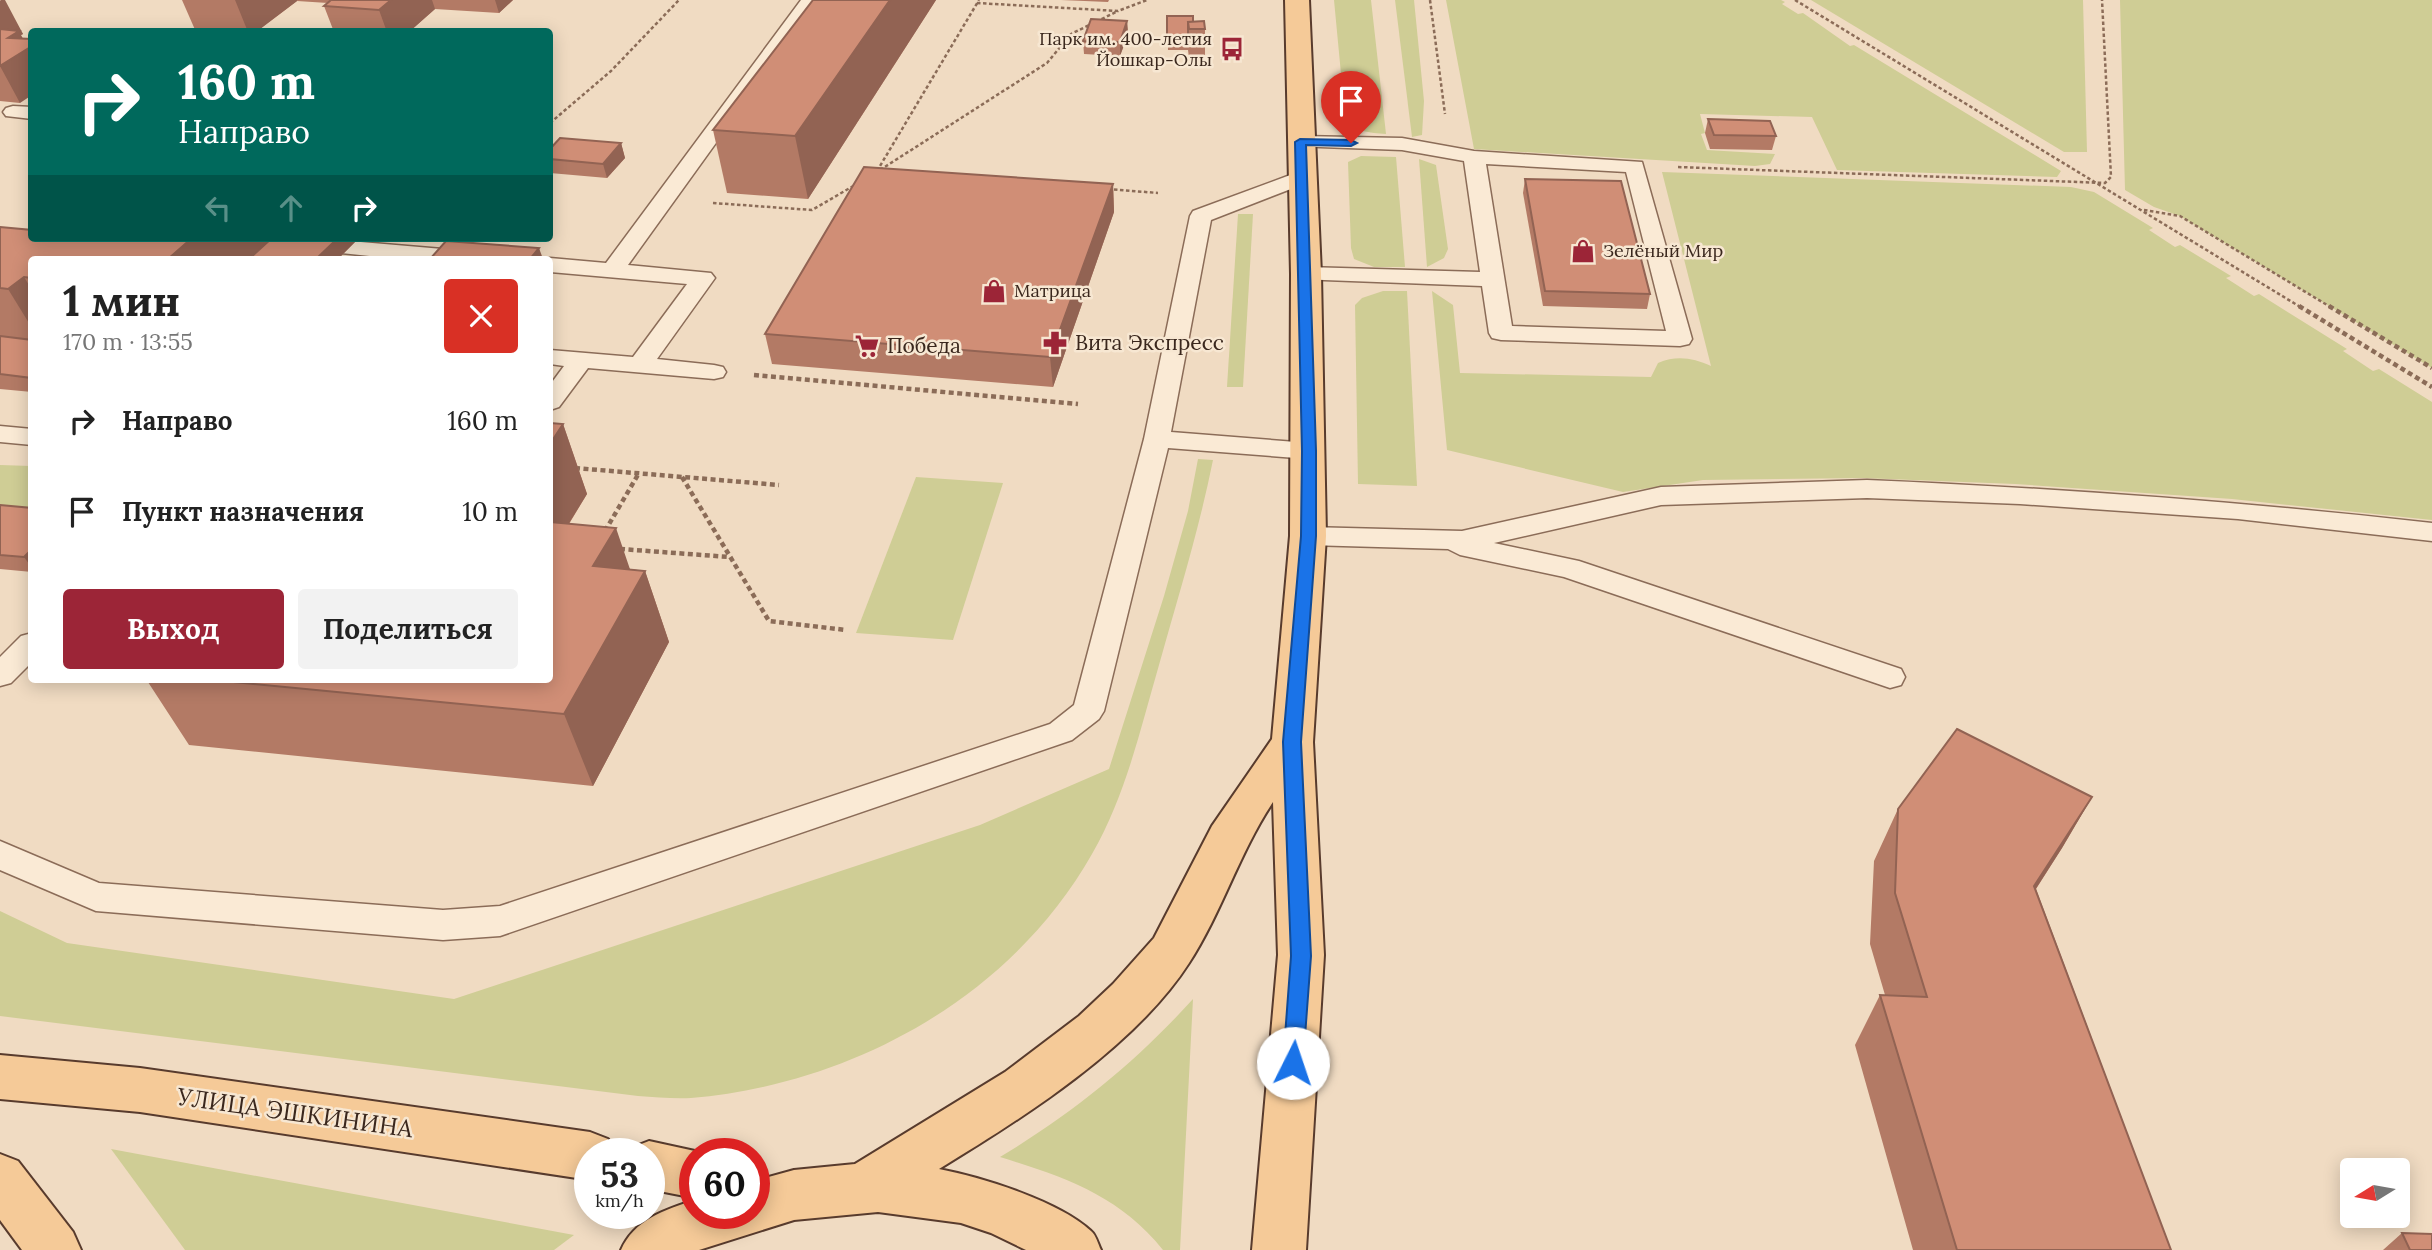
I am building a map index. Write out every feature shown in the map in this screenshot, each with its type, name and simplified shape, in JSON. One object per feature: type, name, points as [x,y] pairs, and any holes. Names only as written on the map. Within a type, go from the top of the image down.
[{"type":"main road","points":[[1279,1250],[1301,956],[1292,742],[1308,536],[1306,274],[1297,0]]},
{"type":"main road","points":[[865,1186],[975,1120],[1054,1063],[1125,1003],[1162,963],[1196,910],[1221,850],[1292,742]]},
{"type":"main road","name":"УЛИЦА ЭШКИНИНА","points":[[0,1077],[140,1090],[574,1154]]},
{"type":"main road","points":[[0,1178],[54,1250]]},
{"type":"main road","points":[[770,1196],[865,1186],[958,1196],[1044,1229],[1074,1250]]},
{"type":"main road","points":[[648,1250],[685,1229]]},
{"type":"lane","points":[[612,270],[810,0]]},
{"type":"lane","points":[[1300,142],[1402,144],[1474,157],[1635,166],[1680,339],[1501,333],[1474,157]]},
{"type":"lane","points":[[0,855],[96,897],[443,925],[500,921],[1061,732],[1088,711],[1157,439],[1201,216],[1301,177]]},
{"type":"lane","points":[[349,248],[420,250],[459,256]]},
{"type":"lane","points":[[553,265],[703,278],[640,365]]},
{"type":"lane","points":[[1306,274],[1493,279]]},
{"type":"lane","points":[[553,357],[714,372]]},
{"type":"lane","points":[[553,398],[582,360]]},
{"type":"lane","points":[[0,434],[28,437]]},
{"type":"lane","points":[[1157,439],[1309,451]]},
{"type":"lane","points":[[1436,541],[1523,529],[1661,496],[1867,489],[2021,495],[2225,509],[2432,532]]},
{"type":"lane","points":[[1308,536],[1436,541],[1569,568],[1890,677]]},
{"type":"lane","points":[[0,675],[28,647]]},
{"type":"path","points":[[553,120],[611,71],[679,0]]},
{"type":"path","points":[[877,172],[1047,63],[1071,34],[1118,10],[1147,0]]},
{"type":"path","points":[[1430,0],[1450,153]]},
{"type":"path","points":[[1796,0],[2432,387]]},
{"type":"path","points":[[1635,166],[2098,184],[2110,181],[2102,0]]},
{"type":"path","points":[[877,172],[978,2],[1118,10]]},
{"type":"path","points":[[877,172],[890,173]]},
{"type":"path","points":[[663,200],[813,210],[855,184]]},
{"type":"path","points":[[1104,188],[1158,192]]},
{"type":"path","points":[[2140,209],[2180,216],[2432,368]]},
{"type":"path","points":[[714,372],[1078,404]]},
{"type":"path","points":[[573,468],[779,485]]},
{"type":"path","points":[[601,537],[639,473]]},
{"type":"path","points":[[682,477],[769,621],[846,630]]},
{"type":"path","points":[[609,548],[731,557]]},
{"type":"shaded area","points":[[1334,0],[1371,0],[1386,134],[1357,128],[1345,116]]},
{"type":"shaded area","points":[[1395,0],[1414,0],[1424,101],[1422,135],[1412,137]]},
{"type":"shaded area","points":[[1446,0],[1781,0],[1785,2],[1782,4],[1798,14],[1803,13],[1850,46],[1854,45],[2061,171],[2057,177],[1837,170],[1812,117],[1700,114],[1705,133],[1701,134],[1707,150],[1775,154],[1770,164],[1755,166],[1474,149]]},
{"type":"shaded area","points":[[1811,0],[2083,0],[2087,152],[2064,152]]},
{"type":"shaded area","points":[[2120,0],[2432,0],[2432,368],[2180,216],[2154,207],[2125,190]]},
{"type":"shaded area","points":[[1361,156],[1396,157],[1405,267],[1374,267],[1354,259],[1351,248],[1348,162]]},
{"type":"shaded area","points":[[1419,159],[1436,165],[1448,249],[1444,258],[1427,267]]},
{"type":"shaded area","points":[[1662,172],[2071,187],[2094,192],[2153,228],[2149,230],[2175,247],[2180,245],[2231,276],[2226,278],[2254,296],[2259,294],[2347,349],[2343,351],[2373,371],[2379,369],[2432,402],[2432,520],[2232,499],[2015,484],[1862,478],[1703,480],[1623,492],[1447,450],[1432,291],[1453,305],[1460,373],[1651,377],[1658,363],[1672,359],[1691,359],[1711,366]]},
{"type":"shaded area","points":[[1238,214],[1253,214],[1243,387],[1227,387]]},
{"type":"shaded area","points":[[1383,291],[1407,291],[1417,486],[1358,484],[1355,305],[1362,298]]},
{"type":"shaded area","points":[[1198,459],[1213,460],[1195,538],[1131,762],[1114,809],[1092,854],[1058,905],[1018,950],[972,990],[922,1024],[868,1052],[811,1074],[751,1089],[691,1098],[671,1098],[0,1016],[0,911],[67,943],[454,999],[980,825],[1109,769],[1164,596],[1188,511]]},
{"type":"shaded area","points":[[0,465],[28,466],[28,518],[0,519]]},
{"type":"shaded area","points":[[916,477],[1003,483],[953,640],[856,633]]},
{"type":"shaded area","points":[[1193,999],[1180,1250],[1163,1250],[1128,1215],[1089,1190],[1000,1157],[1053,1123],[1102,1086],[1126,1066]]},
{"type":"shaded area","points":[[111,1149],[574,1235],[554,1250],[185,1250]]},
{"type":"building","points":[[331,0],[391,0],[379,10],[324,6]]},
{"type":"building","points":[[813,0],[890,0],[795,136],[713,130]]},
{"type":"building","points":[[1167,16],[1193,16],[1193,22],[1188,22],[1188,37],[1167,37]]},
{"type":"building","points":[[1091,19],[1127,21],[1120,42],[1083,41]]},
{"type":"building","points":[[1204,21],[1205,29],[1189,29],[1188,22]]},
{"type":"building","points":[[0,29],[19,31],[8,38],[28,39],[28,48],[0,66]]},
{"type":"building","points":[[1708,119],[1770,121],[1776,136],[1714,135]]},
{"type":"building","points":[[560,138],[621,143],[603,164],[553,159],[553,146]]},
{"type":"building","points":[[864,167],[1113,184],[1050,357],[765,334]]},
{"type":"building","name":"Зелёный Мир","points":[[1525,179],[1621,181],[1650,294],[1545,291]]},
{"type":"building","points":[[0,227],[28,230],[28,242],[187,242],[171,256],[28,256],[28,278],[24,277],[8,289],[0,288]]},
{"type":"building","points":[[268,242],[334,242],[319,256],[252,256]]},
{"type":"building","points":[[445,242],[539,248],[532,256],[433,256]]},
{"type":"building","points":[[0,336],[28,340],[28,378],[0,374]]},
{"type":"building","points":[[553,423],[563,424],[553,439]]},
{"type":"building","points":[[0,505],[28,508],[28,553],[24,557],[0,555]]},
{"type":"building","points":[[553,522],[616,528],[593,566],[645,571],[564,714],[244,683],[553,683]]},
{"type":"building","points":[[1957,729],[2092,797],[2034,886],[2171,1250],[1957,1250],[1880,995],[1927,997],[1895,893],[1898,809]]},
{"type":"building","points":[[2402,1233],[2432,1234],[2432,1250],[2410,1250]]},
{"type":"place","name":"Парк им. 400-летия Йошкар-Олы","points":[[1232,49]]},
{"type":"place","name":"Зелёный Мир","points":[[1583,251]]},
{"type":"place","name":"Матрица","points":[[994,291]]},
{"type":"place","name":"Вита Экспресс","points":[[1055,343]]},
{"type":"place","name":"Победа","points":[[867,346]]},
{"type":"route","points":[[1293,1063],[1301,956],[1292,742],[1308,536],[1309,451],[1306,274],[1300,142],[1351,143]]}]
